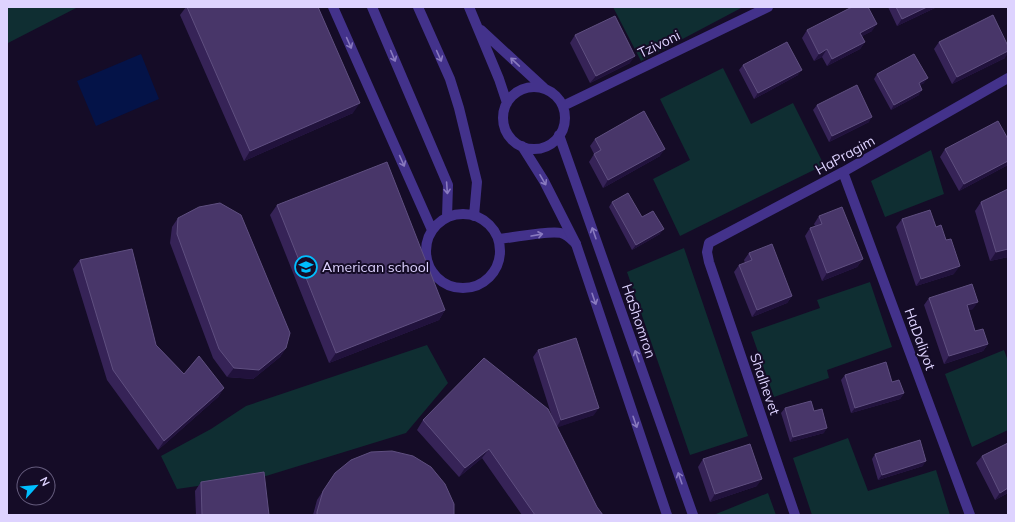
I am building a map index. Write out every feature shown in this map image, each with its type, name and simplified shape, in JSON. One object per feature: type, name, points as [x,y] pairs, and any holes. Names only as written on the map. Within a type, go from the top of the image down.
[{"type":"street","points":[[333,7],[432,230]]},
{"type":"street","points":[[372,7],[448,184],[447,217]]},
{"type":"street","points":[[418,7],[450,79],[459,108],[477,182],[474,216]]},
{"type":"street","points":[[469,7],[507,103]]},
{"type":"street","name":"Tzivoni","points":[[563,106],[768,7]]},
{"type":"street","points":[[478,27],[544,88],[552,92],[563,106],[565,123],[555,141],[546,146],[530,149],[522,146],[509,136],[504,127],[503,117],[507,103],[516,92],[525,88],[544,88]]},
{"type":"street","name":"HaPragim","points":[[709,262],[709,244],[843,172],[1008,78]]},
{"type":"street","name":"HaShomron","points":[[559,135],[693,515]]},
{"type":"street","points":[[522,146],[544,181],[576,244],[667,515]]},
{"type":"street","name":"HaDaliyot","points":[[843,172],[970,515]]},
{"type":"street","points":[[456,214],[474,216],[486,221],[493,229],[498,239],[500,249],[499,259],[490,277],[473,287],[458,288],[444,283],[430,269],[425,249],[432,230],[438,222],[447,217],[456,214]]},
{"type":"street","points":[[498,239],[552,232],[562,233],[576,244]]},
{"type":"street","name":"Shalhevet","points":[[709,262],[796,515]]},
{"type":"green space","points":[[7,7],[78,7],[8,43]]},
{"type":"green space","points":[[613,7],[743,7],[641,61]]},
{"type":"green space","points":[[723,68],[751,124],[793,103],[824,165],[680,236],[653,179],[690,160],[660,99]]},
{"type":"green space","points":[[931,150],[944,194],[885,217],[871,181]]},
{"type":"green space","points":[[684,248],[748,436],[690,455],[627,272]]},
{"type":"green space","points":[[870,282],[892,347],[827,370],[829,378],[774,397],[751,332],[820,308],[817,300]]},
{"type":"green space","points":[[427,345],[448,383],[406,433],[266,476],[177,489],[161,456],[211,429],[246,406]]},
{"type":"green space","points":[[1004,350],[1008,361],[1008,430],[972,447],[945,374]]},
{"type":"green space","points":[[848,438],[868,491],[936,470],[950,515],[812,515],[793,458]]},
{"type":"green space","points":[[768,493],[776,515],[716,515],[716,514]]},
{"type":"shaded area","points":[[141,54],[159,99],[96,126],[77,81]]},
{"type":"building","points":[[187,7],[318,7],[360,103],[250,151]]},
{"type":"building","points":[[852,7],[868,7],[877,24],[860,33],[865,42],[832,59],[827,49],[819,54],[807,30]]},
{"type":"building","points":[[896,7],[927,7],[902,19]]},
{"type":"building","points":[[993,15],[1008,46],[1008,51],[957,77],[939,42]]},
{"type":"building","points":[[615,16],[635,56],[596,76],[575,35]]},
{"type":"building","points":[[787,42],[802,70],[758,93],[743,65]]},
{"type":"building","points":[[914,54],[928,78],[919,83],[922,90],[894,105],[877,74]]},
{"type":"building","points":[[857,85],[872,117],[832,136],[817,105]]},
{"type":"building","points":[[644,111],[665,149],[608,180],[594,154],[601,150],[595,139]]},
{"type":"building","points":[[998,121],[1008,139],[1008,161],[964,184],[945,149]]},
{"type":"building","points":[[387,162],[445,310],[336,353],[277,205]]},
{"type":"building","points":[[1008,189],[1008,249],[996,252],[981,202]]},
{"type":"building","points":[[628,193],[642,217],[653,211],[664,229],[636,245],[612,202]]},
{"type":"building","points":[[220,203],[241,215],[290,333],[286,348],[259,370],[234,368],[219,349],[177,234],[178,218],[199,207]]},
{"type":"building","points":[[842,207],[863,259],[827,273],[810,228],[822,224],[819,216]]},
{"type":"building","points":[[930,210],[936,227],[941,225],[946,240],[951,239],[960,266],[921,279],[902,219]]},
{"type":"building","points":[[772,244],[792,296],[757,310],[739,265],[752,260],[749,253]]},
{"type":"building","points":[[132,249],[156,345],[184,374],[199,356],[224,388],[164,441],[113,370],[80,260]]},
{"type":"building","points":[[972,284],[978,302],[967,305],[975,331],[983,329],[988,344],[949,356],[929,298]]},
{"type":"building","points":[[576,338],[599,408],[561,420],[538,350]]},
{"type":"building","points":[[484,358],[548,409],[597,507],[603,515],[535,515],[489,449],[465,468],[423,420]]},
{"type":"building","points":[[886,362],[892,382],[899,380],[904,393],[855,408],[845,375]]},
{"type":"building","points":[[811,401],[814,411],[822,409],[827,428],[793,437],[785,408]]},
{"type":"building","points":[[920,440],[926,461],[882,475],[875,454]]},
{"type":"building","points":[[1008,443],[1008,488],[1000,493],[982,456]]},
{"type":"building","points":[[750,444],[762,479],[715,494],[703,459]]},
{"type":"building","points":[[392,451],[413,456],[431,467],[445,484],[454,504],[454,515],[317,515],[323,491],[335,473],[351,460],[371,452]]},
{"type":"building","points":[[264,472],[269,515],[202,515],[201,482]]},
{"type":"place","name":"American school","points":[[306,267]]}]
